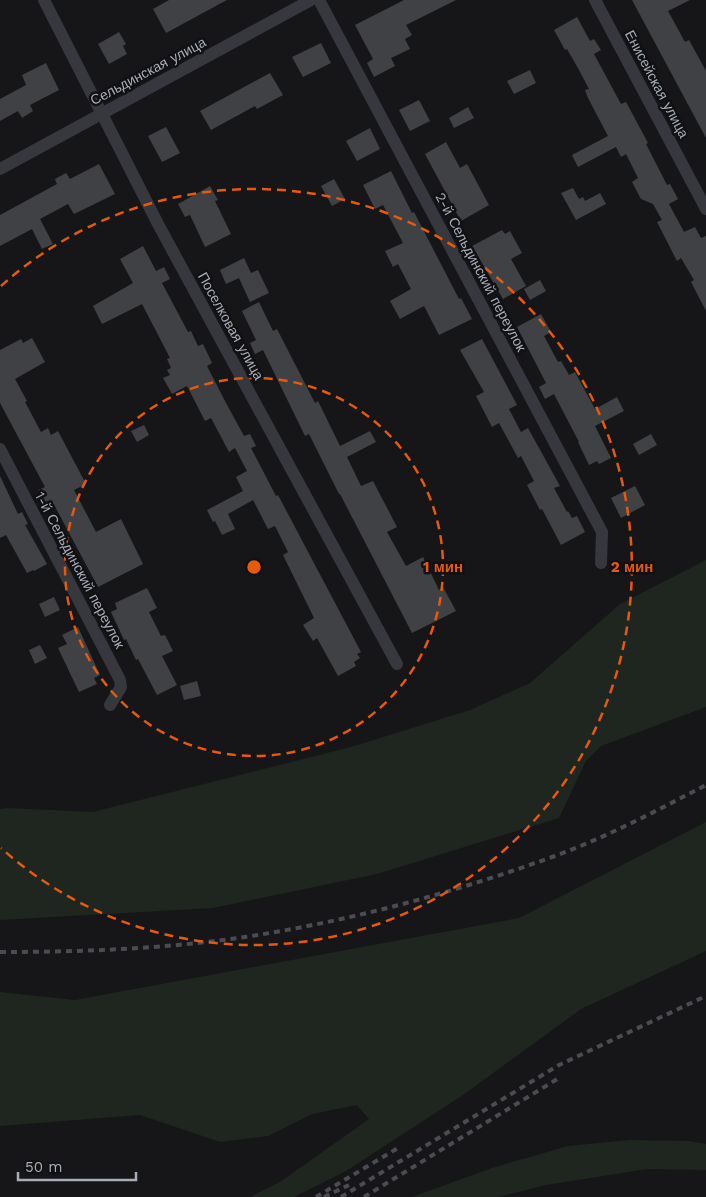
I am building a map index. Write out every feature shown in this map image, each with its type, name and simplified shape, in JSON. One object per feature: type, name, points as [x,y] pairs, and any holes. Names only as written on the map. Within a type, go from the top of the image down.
[{"type":"street","name":"Поселковая улица","points":[[44,0],[158,224],[397,664]]},
{"type":"street","name":"Сельдинская улица","points":[[0,169],[311,0]]},
{"type":"street","name":"2-й Сельдинский переулок","points":[[319,0],[602,532],[601,562]]},
{"type":"street","name":"Енисейская улица","points":[[595,0],[706,209]]},
{"type":"street","name":"1-й Сельдинский переулок","points":[[0,449],[120,680],[121,687],[110,705]]},
{"type":"shaded area","points":[[706,560],[706,707],[601,746],[586,761],[559,818],[377,874],[213,908],[0,920],[0,809],[93,812],[351,747],[470,710],[530,683],[620,604]]},
{"type":"shaded area","points":[[706,822],[706,951],[581,1009],[463,1095],[346,1171],[294,1197],[250,1197],[280,1182],[369,1119],[357,1105],[312,1114],[268,1136],[220,1142],[140,1115],[0,1126],[0,992],[75,1000],[519,918]]},
{"type":"shaded area","points":[[629,1140],[689,1141],[706,1144],[706,1170],[647,1169],[546,1185],[498,1197],[412,1197],[492,1168],[568,1146]]},
{"type":"building","points":[[169,0],[227,0],[166,33],[153,9]]},
{"type":"building","points":[[404,0],[456,0],[406,25],[412,35],[405,39],[410,49],[391,58],[395,66],[374,77],[367,63],[373,59],[355,25]]},
{"type":"building","points":[[632,0],[690,0],[668,11],[685,42],[689,40],[706,71],[706,138]]},
{"type":"building","points":[[577,17],[590,41],[594,39],[601,50],[594,54],[621,104],[626,102],[648,143],[646,144],[667,185],[670,184],[678,199],[669,204],[684,232],[695,227],[701,238],[706,236],[706,311],[691,282],[694,280],[681,258],[677,261],[657,222],[662,220],[653,204],[641,199],[632,182],[638,178],[626,154],[621,157],[616,147],[578,167],[572,155],[608,136],[588,98],[585,90],[589,89],[554,30]]},
{"type":"building","points":[[119,32],[126,44],[123,46],[127,54],[109,64],[98,44]]},
{"type":"building","points":[[321,43],[331,63],[303,77],[292,57]]},
{"type":"building","points":[[46,63],[59,90],[30,105],[33,111],[22,118],[18,111],[0,121],[0,99],[26,85],[22,75]]},
{"type":"building","points":[[530,70],[536,83],[514,94],[507,81]]},
{"type":"building","points":[[270,73],[283,95],[257,109],[255,106],[211,130],[200,111]]},
{"type":"building","points":[[419,100],[430,121],[410,131],[399,110]]},
{"type":"building","points":[[468,107],[474,118],[454,128],[449,118]]},
{"type":"building","points":[[166,127],[180,153],[162,162],[148,136]]},
{"type":"building","points":[[370,128],[380,149],[357,161],[346,141]]},
{"type":"building","points":[[446,142],[460,168],[467,164],[489,205],[461,221],[425,154]]},
{"type":"building","points":[[99,164],[115,194],[74,214],[68,204],[40,219],[53,244],[42,249],[32,229],[0,246],[0,215],[57,184],[55,179],[66,173],[70,179]]},
{"type":"building","points":[[391,171],[459,299],[461,298],[472,319],[439,335],[424,306],[400,319],[390,301],[411,289],[398,264],[393,267],[385,251],[403,243],[383,205],[375,209],[363,185]]},
{"type":"building","points":[[334,179],[345,199],[332,206],[321,186]]},
{"type":"building","points":[[210,186],[218,200],[215,201],[231,234],[205,247],[190,215],[185,217],[178,204]]},
{"type":"building","points":[[573,188],[579,199],[583,197],[585,201],[600,193],[606,204],[576,220],[561,193]]},
{"type":"building","points":[[502,230],[505,234],[510,231],[522,253],[511,259],[526,286],[503,299],[472,246]]},
{"type":"building","points":[[143,246],[156,271],[164,267],[170,279],[162,283],[188,332],[191,331],[198,346],[203,344],[212,363],[207,366],[244,436],[250,434],[256,446],[251,448],[361,652],[357,654],[360,658],[354,662],[356,666],[338,676],[317,638],[313,641],[303,625],[314,618],[283,555],[288,552],[275,526],[268,529],[253,500],[228,514],[235,529],[222,535],[215,521],[213,522],[207,510],[243,491],[236,477],[247,471],[235,448],[229,452],[211,418],[205,421],[187,386],[172,394],[163,378],[170,375],[167,370],[171,368],[167,359],[170,358],[142,304],[102,324],[93,306],[133,283],[120,259]]},
{"type":"building","points":[[244,258],[251,273],[258,270],[269,293],[250,302],[239,278],[226,284],[220,270]]},
{"type":"building","points":[[540,280],[546,291],[530,300],[524,289]]},
{"type":"building","points":[[259,302],[273,331],[277,329],[315,403],[318,401],[340,446],[370,431],[376,442],[347,457],[361,486],[373,481],[397,527],[387,532],[406,566],[423,557],[439,590],[443,587],[456,611],[412,633],[309,434],[305,436],[263,350],[255,354],[250,343],[256,340],[242,311]]},
{"type":"building","points":[[541,314],[551,332],[544,336],[558,362],[561,361],[569,375],[575,372],[595,409],[617,397],[624,411],[595,426],[611,458],[599,464],[597,461],[589,465],[554,394],[545,399],[539,387],[546,383],[517,327]]},
{"type":"building","points":[[32,338],[45,362],[15,379],[27,401],[25,402],[41,432],[48,428],[51,435],[58,431],[86,484],[74,490],[96,532],[121,519],[143,564],[98,587],[52,501],[46,505],[38,490],[45,487],[0,403],[0,350],[21,339],[23,343]]},
{"type":"building","points":[[482,339],[517,405],[509,409],[521,432],[528,428],[560,486],[554,488],[567,512],[572,518],[577,516],[585,532],[561,545],[527,485],[534,481],[521,456],[518,458],[499,423],[492,427],[476,396],[484,392],[460,350]]},
{"type":"building","points":[[144,425],[149,435],[137,442],[131,431]]},
{"type":"building","points":[[651,434],[657,445],[639,455],[633,444]]},
{"type":"building","points":[[0,476],[18,514],[22,512],[28,524],[25,525],[47,564],[34,571],[27,573],[6,535],[0,538]]},
{"type":"building","points":[[635,486],[645,505],[621,518],[611,498]]},
{"type":"building","points":[[147,588],[157,608],[149,612],[161,636],[165,635],[173,651],[162,656],[177,685],[157,695],[126,639],[124,640],[111,612],[117,609],[115,603]]},
{"type":"building","points":[[54,597],[60,610],[45,617],[39,604]]},
{"type":"building","points":[[78,627],[100,675],[94,678],[97,684],[79,692],[58,648],[67,644],[62,635]]},
{"type":"building","points":[[40,645],[47,658],[35,664],[29,650]]},
{"type":"building","points":[[197,681],[201,696],[184,700],[180,686]]},
{"type":"railway","points":[[0,952],[153,947],[215,941],[323,923],[362,914],[439,894],[572,850],[611,833],[706,785]]},
{"type":"railway","points":[[341,1197],[559,1065],[706,996]]},
{"type":"railway","points":[[364,1197],[559,1078]]},
{"type":"railway","points":[[316,1197],[398,1148]]},
{"type":"railway","points":[[324,1197],[349,1185]]}]
